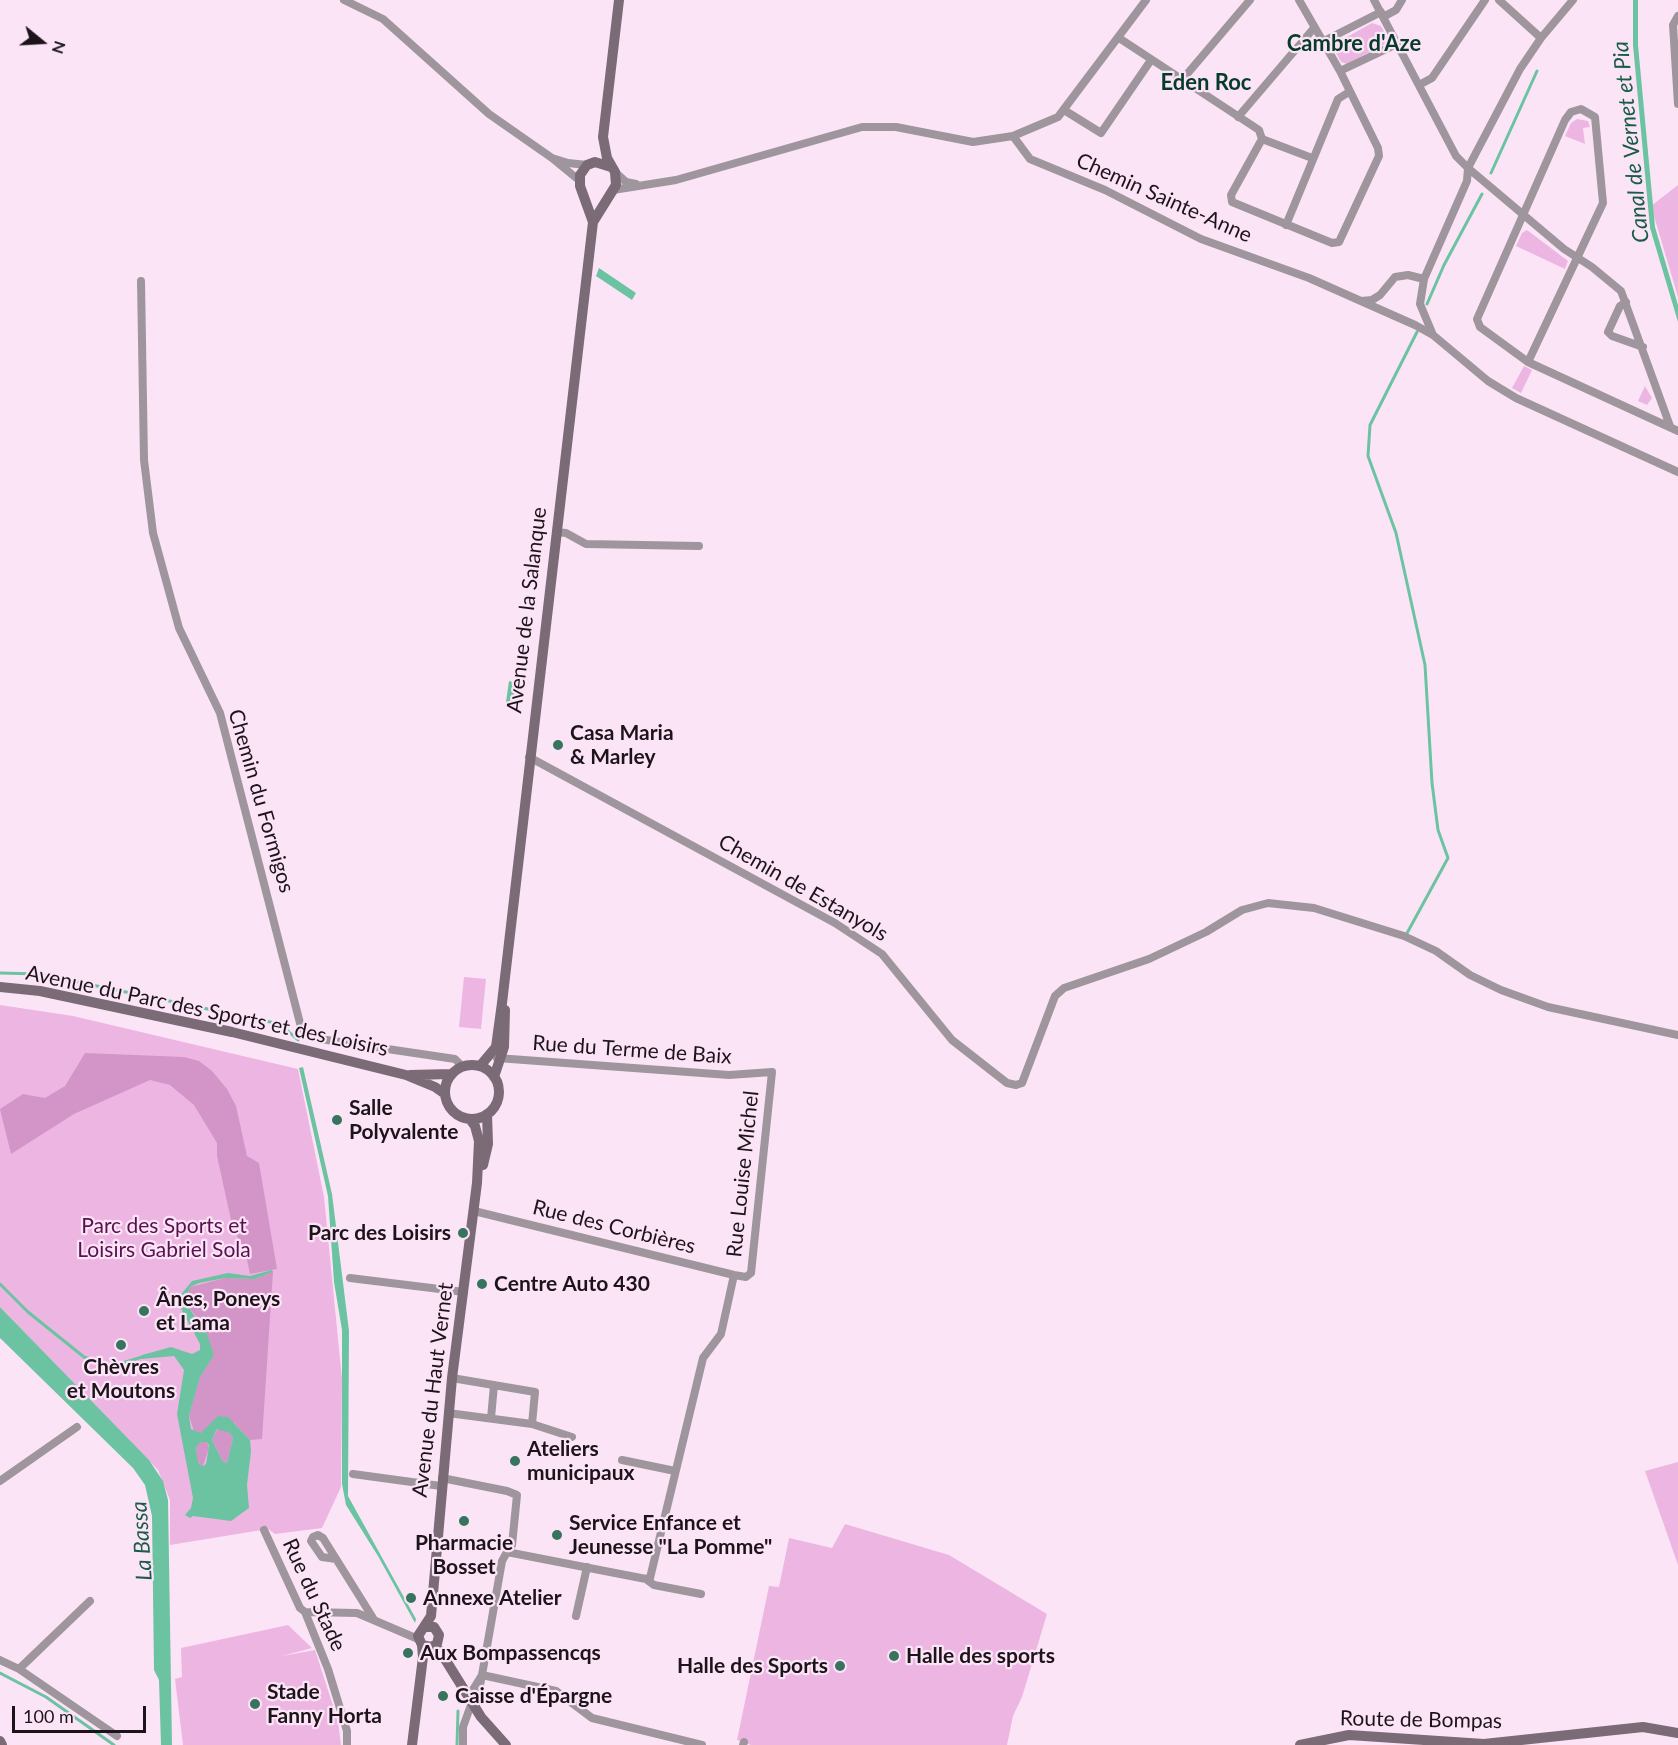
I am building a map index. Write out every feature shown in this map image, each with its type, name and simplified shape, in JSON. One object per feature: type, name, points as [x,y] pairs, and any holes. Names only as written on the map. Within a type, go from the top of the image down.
[{"type":"main road","points":[[593,222],[585,193],[579,181],[583,169],[603,137],[619,0]]},
{"type":"main road","points":[[593,222],[616,185],[603,137]]},
{"type":"main road","points":[[588,164],[601,161],[613,170]]},
{"type":"main road","points":[[585,193],[595,198],[610,193]]},
{"type":"main road","name":"Avenue de la Salanque","points":[[502,1003],[593,222]]},
{"type":"main road","name":"Avenue du Parc des Sports et des Loisirs","points":[[0,987],[40,991],[98,1003],[406,1075],[445,1094]]},
{"type":"main road","points":[[480,1066],[496,1047],[502,1003]]},
{"type":"main road","points":[[494,1077],[501,1059],[506,1028],[502,1003]]},
{"type":"main road","points":[[462,1066],[480,1066],[494,1077],[499,1093],[497,1101],[487,1114],[470,1119],[452,1110],[445,1094],[451,1074],[462,1066]]},
{"type":"main road","name":"Avenue du Parc des Sports et des Loisirs","points":[[406,1075],[451,1074]]},
{"type":"main road","name":"Avenue du Haut Vernet","points":[[477,1183],[488,1144],[487,1114]]},
{"type":"main road","name":"Avenue du Haut Vernet","points":[[411,1745],[434,1609],[431,1601],[441,1482],[477,1183],[479,1141],[470,1119]]},
{"type":"main road","points":[[427,1640],[468,1687],[481,1716],[506,1745]]},
{"type":"main road","name":"Route de Bompas","points":[[1300,1745],[1379,1736],[1484,1744],[1643,1727],[1678,1733]]},
{"type":"main road","name":"Route de Bompas","points":[[1614,1729],[1678,1740]]},
{"type":"street","points":[[344,0],[383,19],[489,114],[552,158],[579,181]]},
{"type":"street","points":[[610,193],[640,185],[676,180],[862,127],[897,127],[973,142],[1013,136],[1046,124],[1064,111],[1146,0]]},
{"type":"street","points":[[1182,81],[1250,0]]},
{"type":"street","points":[[1262,139],[1231,195],[1233,202],[1332,243],[1339,242],[1379,156],[1378,148],[1340,71],[1299,0]]},
{"type":"street","points":[[1374,0],[1456,156],[1522,213],[1621,291],[1670,426]]},
{"type":"street","points":[[1323,41],[1396,10],[1402,0]]},
{"type":"street","points":[[1419,85],[1432,78],[1485,0]]},
{"type":"street","points":[[1499,0],[1541,38]]},
{"type":"street","points":[[1433,335],[1420,304],[1424,279],[1467,181],[1468,168],[1503,99],[1541,38],[1573,0]]},
{"type":"street","points":[[1678,16],[1673,25],[1678,104]]},
{"type":"street","points":[[1238,117],[1314,28]]},
{"type":"street","points":[[1119,38],[1258,130],[1262,139],[1312,158]]},
{"type":"street","points":[[1340,71],[1397,44]]},
{"type":"street","points":[[1064,111],[1101,133],[1150,60]]},
{"type":"street","points":[[1286,225],[1310,172],[1312,158],[1338,99],[1349,92]]},
{"type":"street","points":[[1528,362],[1604,198],[1595,117],[1581,109],[1571,112],[1565,120],[1477,319],[1480,327],[1528,362],[1678,431]]},
{"type":"street","name":"Chemin Sainte-Anne","points":[[1013,136],[1030,159],[1105,190],[1201,239],[1309,278],[1433,335],[1488,381],[1516,398],[1678,472]]},
{"type":"street","points":[[552,158],[568,164],[588,164]]},
{"type":"street","points":[[613,170],[626,182],[640,185]]},
{"type":"street","points":[[1359,301],[1372,300],[1380,295],[1395,277],[1408,274],[1424,279]]},
{"type":"street","name":"Chemin du Formigos","points":[[141,281],[144,460],[153,533],[179,628],[220,714],[301,1027],[308,1035],[320,1039],[455,1059],[462,1066]]},
{"type":"street","points":[[1626,302],[1620,306],[1608,332],[1612,336],[1643,347]]},
{"type":"street","points":[[1650,418],[1665,412]]},
{"type":"street","points":[[556,532],[566,533],[586,544],[699,546]]},
{"type":"street","name":"Chemin de Estanyols","points":[[529,757],[753,877],[835,923],[882,954],[952,1040],[1007,1083],[1016,1085],[1022,1083],[1055,996],[1064,988],[1149,958],[1206,932],[1242,910],[1268,903],[1314,908],[1404,936],[1436,951],[1470,975],[1501,990],[1548,1007],[1678,1035]]},
{"type":"street","name":"Rue du Terme de Baix","points":[[489,1056],[501,1059],[729,1075],[772,1072]]},
{"type":"street","name":"Rue Louise Michel","points":[[746,1277],[751,1273],[772,1072]]},
{"type":"street","name":"Rue des Corbières","points":[[474,1211],[746,1277]]},
{"type":"street","points":[[646,1579],[650,1578],[703,1358],[721,1334],[734,1275]]},
{"type":"street","points":[[350,1278],[464,1292]]},
{"type":"street","points":[[452,1378],[535,1392],[532,1424]]},
{"type":"street","points":[[491,1418],[494,1384]]},
{"type":"street","points":[[448,1413],[532,1424],[572,1437]]},
{"type":"street","points":[[0,1481],[77,1427]]},
{"type":"street","points":[[622,1460],[675,1471]]},
{"type":"street","points":[[353,1474],[441,1482],[507,1491],[517,1496],[512,1545],[502,1561],[482,1675],[463,1727],[463,1745]]},
{"type":"street","name":"Rue du Stade","points":[[264,1530],[300,1608],[305,1612],[338,1699],[347,1731],[347,1745]]},
{"type":"street","points":[[507,1552],[646,1579],[654,1585],[701,1594]]},
{"type":"street","points":[[336,1559],[373,1618]]},
{"type":"street","points":[[576,1616],[587,1568]]},
{"type":"street","points":[[19,1669],[90,1601]]},
{"type":"street","points":[[305,1612],[357,1613],[427,1640]]},
{"type":"street","points":[[0,1660],[19,1669],[117,1736]]},
{"type":"street","points":[[482,1675],[556,1691],[592,1718],[702,1745]]},
{"type":"green space","points":[[1372,23],[1381,26],[1387,37],[1385,44],[1347,64],[1341,62],[1334,49],[1336,43]]},
{"type":"green space","points":[[1577,119],[1588,121],[1590,127],[1583,128],[1585,144],[1565,136],[1571,123]]},
{"type":"green space","points":[[1678,185],[1678,297],[1651,206]]},
{"type":"green space","points":[[1527,230],[1568,261],[1565,269],[1516,246],[1522,233]]},
{"type":"green space","points":[[1524,366],[1532,370],[1521,393],[1512,388]]},
{"type":"green space","points":[[1645,386],[1652,398],[1647,405],[1638,401]]},
{"type":"green space","points":[[464,977],[486,979],[481,1029],[459,1027]]},
{"type":"green space","name":"Parc des Sports et Loisirs Gabriel Sola","points":[[0,1005],[73,1016],[298,1069],[324,1197],[342,1379],[341,1487],[322,1528],[275,1534],[268,1529],[170,1545],[170,1500],[158,1470],[0,1307]]},
{"type":"green space","points":[[1678,1462],[1678,1565],[1645,1471]]},
{"type":"green space","name":"Halle des sports","points":[[845,1524],[949,1555],[1047,1614],[1022,1697],[1013,1716],[1007,1745],[751,1745],[737,1740],[769,1586],[779,1587],[789,1538],[832,1548]]},
{"type":"green space","name":"Stade Fanny Horta","points":[[288,1625],[312,1648],[282,1656],[315,1650],[338,1721],[341,1745],[183,1745],[175,1679],[182,1677],[181,1648]]},
{"type":"shaded area","name":"Canal de Vernet et Pia","points":[[1633,0],[1638,0],[1638,45],[1655,227],[1678,305],[1678,322],[1650,228],[1633,45]]},
{"type":"shaded area","points":[[599,268],[636,293],[632,300],[596,276]]},
{"type":"shaded area","points":[[509,681],[519,684],[514,693],[517,700],[514,703],[506,702]]},
{"type":"shaded area","points":[[85,1053],[184,1057],[199,1061],[212,1071],[227,1089],[236,1106],[247,1156],[259,1163],[277,1269],[250,1274],[245,1250],[233,1229],[217,1156],[217,1143],[194,1105],[170,1085],[150,1080],[74,1114],[11,1154],[0,1109],[23,1094],[45,1098],[65,1086]]},
{"type":"shaded area","points":[[303,1067],[332,1194],[349,1331],[348,1496],[416,1619],[415,1623],[378,1556],[346,1505],[342,1484],[342,1330],[334,1282],[328,1196],[299,1068]]},
{"type":"shaded area","points":[[272,1270],[273,1272],[255,1279],[225,1278],[199,1283],[190,1287],[187,1296],[189,1308],[207,1334],[214,1355],[200,1377],[189,1416],[191,1429],[201,1433],[218,1416],[228,1417],[250,1440],[251,1451],[247,1485],[249,1508],[231,1521],[193,1516],[190,1518],[185,1515],[191,1508],[193,1498],[177,1414],[184,1370],[174,1356],[141,1359],[142,1355],[171,1347],[192,1354],[200,1350],[200,1344],[179,1305],[179,1297],[192,1281],[228,1273],[250,1276]],"holes":[[[217,1429],[230,1433],[233,1438],[227,1463],[223,1462],[212,1440]],[[201,1442],[207,1442],[209,1446],[206,1464],[203,1466],[198,1463],[196,1447]]]},
{"type":"shaded area","points":[[273,1272],[262,1439],[250,1440],[234,1423],[201,1433],[194,1431],[189,1416],[200,1376],[214,1355],[199,1320],[189,1308],[187,1296],[190,1287],[225,1278],[255,1279]]},
{"type":"shaded area","points":[[0,1307],[149,1460],[163,1481],[168,1500],[172,1745],[161,1745],[159,1680],[154,1670],[152,1516],[145,1485],[133,1468],[0,1338]]},
{"type":"shaded area","points":[[218,1428],[230,1433],[233,1438],[227,1463],[223,1462],[212,1440]]},
{"type":"shaded area","points":[[207,1442],[209,1448],[203,1466],[197,1462],[196,1445]]},
{"type":"waterway","points":[[1491,173],[1537,71]]},
{"type":"waterway","points":[[1427,304],[1444,265],[1482,194]]},
{"type":"waterway","points":[[1406,935],[1448,858],[1438,830],[1432,783],[1425,665],[1396,533],[1368,456],[1370,425],[1417,332]]},
{"type":"waterway","points":[[0,973],[39,974],[280,1024],[298,1040]]},
{"type":"waterway","points":[[0,1284],[28,1312],[84,1357],[110,1367],[142,1357]]},
{"type":"waterway","points":[[0,1673],[46,1697],[114,1745]]},
{"type":"waterway","points":[[457,1745],[458,1711]]},
{"type":"place","name":"Casa Maria & Marley","points":[[558,745]]},
{"type":"place","name":"Salle Polyvalente","points":[[337,1120]]},
{"type":"place","name":"Parc des Loisirs","points":[[463,1233]]},
{"type":"place","name":"Centre Auto 430","points":[[482,1284]]},
{"type":"place","name":"Ânes, Poneys et Lama","points":[[144,1311]]},
{"type":"place","name":"Chèvres et Moutons","points":[[121,1345]]},
{"type":"place","name":"Ateliers municipaux","points":[[515,1461]]},
{"type":"place","name":"Pharmacie Bosset","points":[[464,1521]]},
{"type":"place","name":"Service Enfance et Jeunesse \"La Pomme\"","points":[[557,1535]]},
{"type":"place","name":"Annexe Atelier","points":[[411,1598]]},
{"type":"place","name":"Aux Bompassencqs","points":[[408,1653]]},
{"type":"place","name":"Halle des sports","points":[[894,1656]]},
{"type":"place","name":"Halle des Sports","points":[[840,1666]]},
{"type":"place","name":"Caisse d'Épargne","points":[[443,1696]]},
{"type":"place","name":"Stade Fanny Horta","points":[[255,1704]]},
{"type":"district","name":"Cambre d'Aze","points":[[1354,44]]},
{"type":"district","name":"Eden Roc","points":[[1206,83]]},
{"type":"water label","name":"La Bassa","points":[[142,1541]]}]
